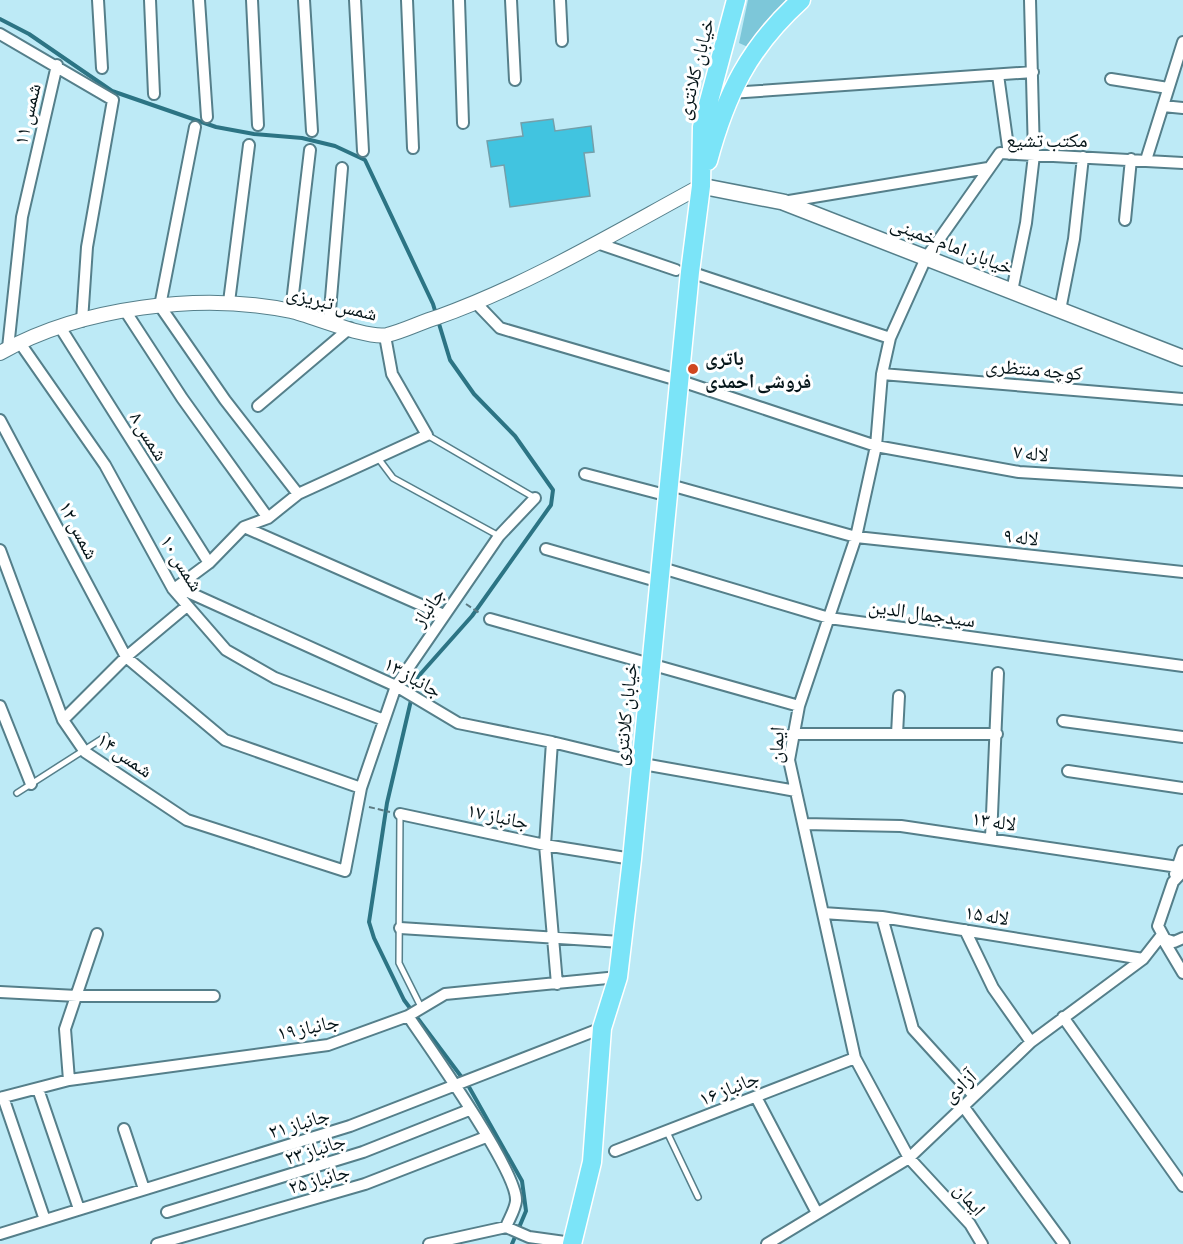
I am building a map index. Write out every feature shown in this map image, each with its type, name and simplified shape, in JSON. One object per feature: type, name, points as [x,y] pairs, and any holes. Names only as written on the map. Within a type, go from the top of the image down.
[{"type":"main road","name":"خیابان کلانتری","points":[[701,186],[702,127],[736,0]]},
{"type":"main road","name":"خیابان کلانتری","points":[[572,1244],[592,1162],[602,1028],[618,977],[643,764],[681,381],[683,271],[701,186],[729,93],[774,24],[801,0]]},
{"type":"main road","name":"خیابان امام خمینی","points":[[701,186],[783,202],[1183,358]]},
{"type":"street","points":[[98,0],[102,68]]},
{"type":"street","points":[[150,0],[154,94]]},
{"type":"street","points":[[199,0],[207,117]]},
{"type":"street","points":[[252,0],[258,125]]},
{"type":"street","points":[[304,0],[312,131]]},
{"type":"street","points":[[356,0],[363,151]]},
{"type":"street","points":[[406,0],[413,148]]},
{"type":"street","points":[[459,0],[463,123]]},
{"type":"street","points":[[511,0],[515,80]]},
{"type":"street","points":[[560,0],[562,41]]},
{"type":"street","points":[[1012,291],[1026,223],[1034,155],[1030,0]]},
{"type":"street","points":[[0,34],[57,65],[113,100],[87,247],[82,321]]},
{"type":"street","points":[[1146,160],[1183,42]]},
{"type":"street","name":"شمس ۱۱","points":[[9,348],[22,217],[57,65]]},
{"type":"street","points":[[729,93],[1033,72]]},
{"type":"street","points":[[998,75],[1009,154]]},
{"type":"street","points":[[1111,80],[1168,88]]},
{"type":"street","points":[[1163,106],[1183,108]]},
{"type":"street","points":[[195,127],[160,306],[225,400],[298,494]]},
{"type":"street","points":[[229,302],[249,145]]},
{"type":"street","points":[[291,311],[310,150]]},
{"type":"street","name":"مکتب تشیع","points":[[926,258],[1000,153],[1183,163]]},
{"type":"street","points":[[1060,310],[1074,239],[1083,157]]},
{"type":"street","points":[[1125,219],[1131,159]]},
{"type":"street","points":[[329,322],[342,168]]},
{"type":"street","points":[[783,202],[988,168]]},
{"type":"street","name":"شمس تبریزی","points":[[9,348],[60,327],[82,321],[160,306],[229,302],[291,311],[385,336],[476,303],[597,243],[701,186]]},
{"type":"street","points":[[597,243],[890,338]]},
{"type":"street","name":"ایمان","points":[[926,258],[890,338],[882,374],[876,446],[856,537],[799,706],[789,760],[855,1058],[909,1158],[970,1224],[982,1244]]},
{"type":"street","name":"لاله ۷","points":[[476,303],[500,328],[681,381],[876,446],[1019,472],[1183,482]]},
{"type":"street","points":[[126,312],[182,398],[267,518]]},
{"type":"street","name":"شمس ۸","points":[[60,327],[209,563]]},
{"type":"street","points":[[258,406],[350,328]]},
{"type":"street","points":[[175,588],[209,563],[244,527],[267,518],[298,494],[427,435],[392,374],[385,336]]},
{"type":"street","name":"شمس ۱۰","points":[[9,348],[105,465],[175,588],[187,606],[226,650],[275,678],[384,720]]},
{"type":"street","name":"کوچه منتظری","points":[[882,374],[1183,399]]},
{"type":"street","name":"شمس ۱۲","points":[[0,420],[126,657]]},
{"type":"street","name":"لاله ۹","points":[[585,474],[669,491],[856,537],[1183,572]]},
{"type":"street","name":"جانباز","points":[[345,871],[361,788],[396,686],[499,536],[535,498]]},
{"type":"street","points":[[244,527],[444,615]]},
{"type":"street","name":"سیدجمال الدین","points":[[546,549],[661,575],[829,618],[1183,666]]},
{"type":"street","name":"شمس ۱۴","points":[[0,550],[63,720],[85,752],[187,820],[345,871]]},
{"type":"street","name":"جانباز ۱۳","points":[[175,588],[396,686],[458,723],[643,764],[796,791]]},
{"type":"street","points":[[63,720],[126,657],[187,606]]},
{"type":"street","points":[[490,620],[799,706]]},
{"type":"street","points":[[126,657],[225,740],[361,788]]},
{"type":"street","points":[[991,838],[998,673]]},
{"type":"street","points":[[897,734],[899,696]]},
{"type":"street","points":[[0,706],[31,784]]},
{"type":"street","points":[[1063,720],[1183,737]]},
{"type":"street","points":[[792,734],[997,734]]},
{"type":"street","points":[[552,742],[545,844],[557,984]]},
{"type":"street","points":[[1068,771],[1183,788]]},
{"type":"street","name":"جانباز ۱۷","points":[[400,814],[545,844],[632,859]]},
{"type":"street","name":"لاله ۱۳","points":[[804,824],[901,826],[991,838],[1180,869]]},
{"type":"street","points":[[1183,851],[1180,869],[1159,921],[1161,936],[1183,974]]},
{"type":"street","name":"لاله ۱۵","points":[[823,912],[882,917],[1143,960]]},
{"type":"street","points":[[882,917],[913,1029],[974,1096]]},
{"type":"street","points":[[400,928],[621,942]]},
{"type":"street","points":[[965,930],[993,988],[1031,1042]]},
{"type":"street","points":[[69,1080],[65,1029],[97,934]]},
{"type":"street","points":[[1161,936],[1169,941],[1183,938]]},
{"type":"street","name":"آزادی","points":[[767,1244],[909,1158],[1031,1042],[1143,960],[1161,936]]},
{"type":"street","name":"جانباز ۱۹","points":[[2,1097],[69,1080],[328,1045],[408,1016],[445,994],[618,977]]},
{"type":"street","points":[[0,992],[77,996],[214,996]]},
{"type":"street","points":[[408,1016],[457,1084],[469,1110],[512,1179],[516,1200],[506,1227]]},
{"type":"street","points":[[1063,1017],[1183,1186]]},
{"type":"street","name":"جانباز ۲۱","points":[[0,1234],[350,1126],[602,1028]]},
{"type":"street","name":"جانباز ۱۶","points":[[615,1151],[855,1058]]},
{"type":"street","points":[[38,1089],[79,1209]]},
{"type":"street","points":[[2,1097],[45,1220]]},
{"type":"street","points":[[756,1097],[817,1213]]},
{"type":"street","points":[[963,1106],[1064,1244]]},
{"type":"street","name":"جانباز ۲۳","points":[[167,1212],[363,1152],[469,1110]]},
{"type":"street","points":[[124,1129],[144,1189]]},
{"type":"street","name":"جانباز ۲۵","points":[[157,1244],[365,1184],[486,1137]]},
{"type":"street","points":[[429,1244],[506,1227],[529,1237],[572,1244]]},
{"type":"lane","name":"جانباز","points":[[427,435],[535,498]]},
{"type":"lane","points":[[378,458],[393,478],[499,536]]},
{"type":"lane","points":[[17,793],[85,752],[106,736]]},
{"type":"lane","points":[[400,814],[399,963],[421,1007]]},
{"type":"lane","points":[[667,1132],[698,1197]]},
{"type":"path","points":[[456,598],[490,620]]},
{"type":"path","points":[[358,804],[400,814]]},
{"type":"shaded area","points":[[748,0],[791,0],[772,15],[748,47],[739,43]]},
{"type":"building","points":[[553,119],[555,131],[591,126],[594,152],[584,153],[590,196],[510,207],[504,165],[491,167],[487,141],[523,136],[521,123]]},
{"type":"waterway","points":[[0,19],[29,34],[112,91],[216,127],[254,134],[302,138],[335,146],[365,160],[433,304],[450,360],[474,394],[515,436],[553,490],[551,505],[472,616],[416,679],[387,803],[369,922],[374,938],[404,1000],[469,1087],[522,1181],[526,1211],[512,1244]]},
{"type":"place","name":"باتری فروشی احمدی","points":[[693,369]]}]
